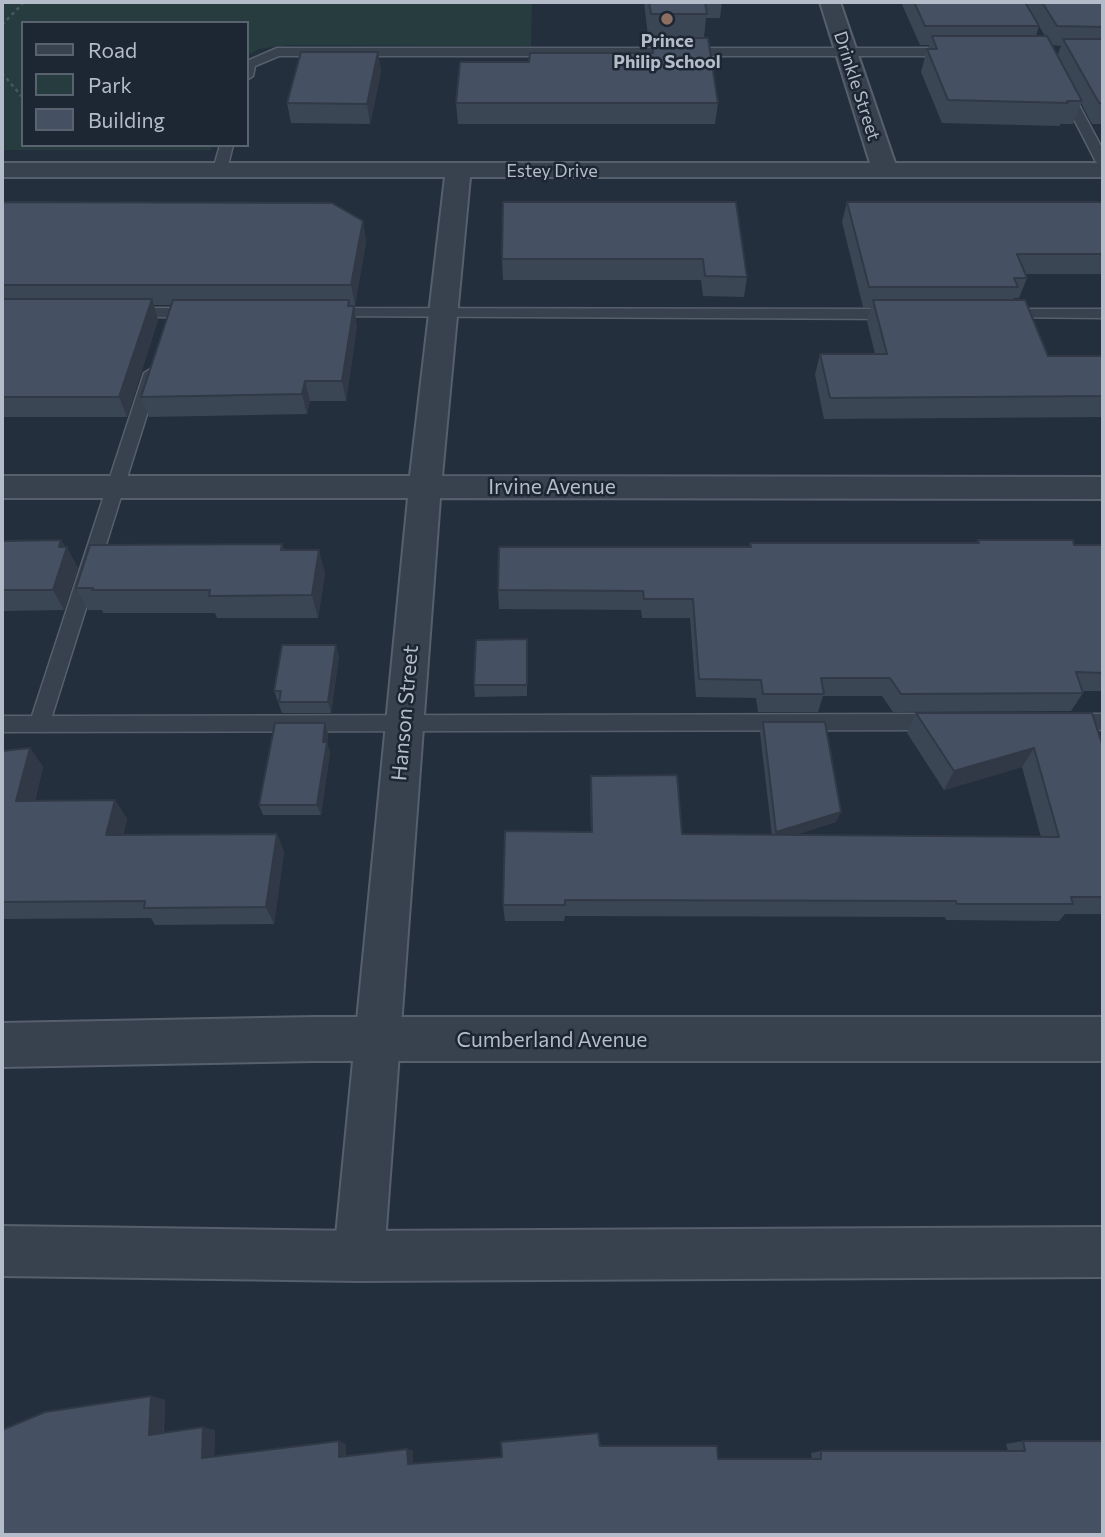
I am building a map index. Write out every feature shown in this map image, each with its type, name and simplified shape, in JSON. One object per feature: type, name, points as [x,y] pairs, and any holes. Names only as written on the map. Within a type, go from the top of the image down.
[{"type":"street","name":"Drinkle Street","points":[[830,2],[885,170]]},
{"type":"street","name":"Estey Drive","points":[[2,170],[1103,170]]},
{"type":"street","name":"Hanson Street","points":[[359,1256],[403,724],[441,313],[458,171]]},
{"type":"street","name":"Irvine Avenue","points":[[2,487],[1103,488]]},
{"type":"street","name":"Cumberland Avenue","points":[[2,1045],[377,1039],[1103,1039]]},
{"type":"street","points":[[2,1251],[359,1256],[1103,1252]]},
{"type":"lane","points":[[248,72],[250,64],[276,52],[974,52]]},
{"type":"lane","points":[[1056,75],[1103,162]]},
{"type":"lane","points":[[220,170],[227,147]]},
{"type":"lane","points":[[119,313],[169,320],[213,313]]},
{"type":"lane","points":[[311,313],[908,314]]},
{"type":"lane","points":[[992,314],[1103,314]]},
{"type":"lane","points":[[39,725],[158,353]]},
{"type":"lane","points":[[2,724],[965,722]]},
{"type":"lane","points":[[1048,722],[1103,722]]},
{"type":"path","points":[[2,25],[24,2]]},
{"type":"path","points":[[2,73],[21,97]]},
{"type":"green space","points":[[2,2],[532,2],[531,46],[288,45],[259,49],[248,55],[248,21],[21,21],[21,147],[212,147],[211,150],[2,150]]},
{"type":"building","points":[[649,2],[705,2],[707,14],[651,14]]},
{"type":"building","points":[[914,2],[1025,2],[1039,26],[925,26]]},
{"type":"building","points":[[1042,2],[1103,2],[1103,27],[1057,26]]},
{"type":"building","points":[[932,36],[1047,36],[1082,101],[1067,101],[1068,103],[948,100],[927,49],[937,49]]},
{"type":"building","points":[[652,38],[708,38],[718,103],[456,103],[460,62],[529,62],[530,53],[653,53]]},
{"type":"building","points":[[1063,39],[1103,39],[1103,103],[1099,103]]},
{"type":"building","points":[[301,52],[378,52],[367,104],[287,103]]},
{"type":"building","points":[[2,202],[332,203],[363,221],[351,285],[2,285]]},
{"type":"building","points":[[503,202],[736,202],[747,277],[705,276],[703,259],[502,259]]},
{"type":"building","points":[[847,202],[1103,202],[1103,254],[1017,254],[1027,278],[1014,278],[1018,287],[869,287]]},
{"type":"building","points":[[2,299],[152,299],[119,397],[2,397]]},
{"type":"building","points":[[173,300],[349,300],[348,306],[354,306],[342,381],[305,381],[302,394],[141,397]]},
{"type":"building","points":[[873,300],[1025,300],[1048,356],[1103,356],[1103,396],[830,398],[820,354],[887,354]]},
{"type":"building","points":[[61,540],[59,547],[67,547],[53,590],[2,590],[2,541]]},
{"type":"building","points":[[978,540],[1073,540],[1074,545],[1103,545],[1103,673],[1076,672],[1083,693],[901,694],[890,678],[821,678],[824,694],[763,694],[761,680],[699,679],[693,599],[644,599],[643,591],[498,590],[499,547],[751,547],[750,543],[979,543]]},
{"type":"building","points":[[282,544],[281,550],[319,550],[312,595],[209,596],[210,590],[76,588],[90,545]]},
{"type":"building","points":[[527,639],[527,685],[474,685],[476,640]]},
{"type":"building","points":[[282,645],[336,645],[328,702],[279,702],[281,691],[274,691]]},
{"type":"building","points":[[916,713],[1092,713],[1103,747],[1103,897],[1071,897],[1073,904],[565,900],[565,905],[503,905],[505,831],[592,832],[591,776],[677,775],[682,834],[1059,837],[1034,748],[954,771]]},
{"type":"building","points":[[763,722],[825,722],[841,812],[776,832]]},
{"type":"building","points":[[275,723],[325,723],[323,742],[327,742],[317,805],[259,805]]},
{"type":"building","points":[[30,748],[16,801],[115,800],[106,835],[277,834],[266,907],[144,908],[145,901],[2,902],[2,751]]},
{"type":"building","points":[[151,1396],[149,1435],[203,1427],[202,1458],[339,1441],[339,1457],[407,1449],[408,1464],[502,1457],[501,1442],[598,1433],[600,1446],[717,1446],[718,1459],[821,1459],[821,1451],[1025,1451],[1023,1441],[1103,1441],[1103,1535],[2,1535],[2,1430],[45,1412]]},
{"type":"place","name":"Prince Philip School","points":[[667,19]]}]
